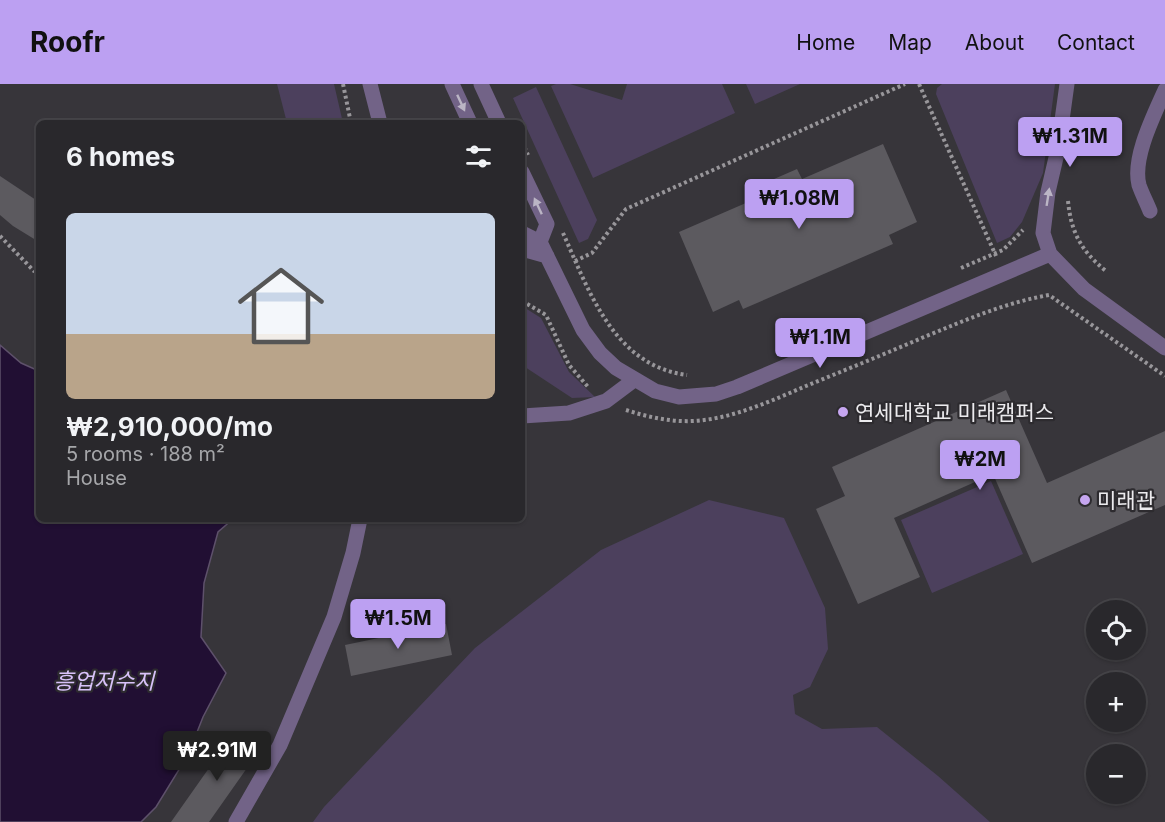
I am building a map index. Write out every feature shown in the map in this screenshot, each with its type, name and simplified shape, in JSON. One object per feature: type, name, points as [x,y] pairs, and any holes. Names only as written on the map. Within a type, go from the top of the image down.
[{"type":"street","points":[[370,84],[379,120]]},
{"type":"street","points":[[452,84],[469,120]]},
{"type":"street","points":[[482,84],[498,120]]},
{"type":"street","points":[[1067,84],[1043,233],[1050,254],[1084,289],[1165,348]]},
{"type":"street","points":[[1150,211],[1138,183],[1140,154],[1144,137],[1165,90]]},
{"type":"street","points":[[527,168],[547,224],[540,242]]},
{"type":"street","points":[[525,234],[540,242],[583,330],[600,354],[634,380],[655,391],[679,398],[717,394],[1050,254]]},
{"type":"street","points":[[525,250],[547,256]]},
{"type":"street","points":[[525,416],[569,413],[606,401],[634,380]]},
{"type":"street","points":[[236,822],[280,745],[334,617],[359,522]]},
{"type":"path","points":[[343,84],[350,120]]},
{"type":"path","points":[[555,271],[592,253],[626,208],[905,84]]},
{"type":"path","points":[[919,84],[1004,273]]},
{"type":"path","points":[[1068,192],[1069,216],[1076,237],[1094,262],[1106,271]]},
{"type":"path","points":[[561,229],[593,300],[620,341],[653,364],[684,375],[693,375]]},
{"type":"path","points":[[0,236],[36,272]]},
{"type":"path","points":[[952,272],[995,253]]},
{"type":"path","points":[[525,303],[546,315],[569,365],[586,385],[606,401],[648,417],[672,420],[695,421],[726,416],[769,402],[975,316],[1019,300],[1049,296],[1165,376]]},
{"type":"shaded area","points":[[277,84],[334,84],[342,120],[286,120]]},
{"type":"shaded area","points":[[570,84],[622,100],[627,84],[722,84],[735,113],[593,178],[551,86]]},
{"type":"shaded area","points":[[746,84],[800,84],[755,104]]},
{"type":"shaded area","points":[[942,84],[1055,84],[1043,173],[1022,222],[1010,237],[997,243],[936,94],[937,88]]},
{"type":"shaded area","points":[[536,87],[597,220],[588,239],[579,243],[525,120],[513,98]]},
{"type":"shaded area","points":[[525,308],[541,318],[569,372],[595,397],[572,398],[525,367]]},
{"type":"shaded area","points":[[991,481],[1023,554],[932,593],[901,520]]},
{"type":"shaded area","points":[[709,500],[784,518],[825,608],[828,649],[810,687],[793,695],[795,714],[822,729],[877,727],[990,822],[313,822],[324,807],[475,648],[601,550]]},
{"type":"water","name":"흥업저수지","points":[[0,345],[21,363],[36,370],[36,522],[230,522],[218,532],[204,583],[201,637],[226,673],[203,717],[188,755],[156,807],[141,822],[0,822]]},
{"type":"building","points":[[883,144],[917,222],[889,235],[893,244],[743,309],[739,300],[713,312],[679,232],[762,196],[758,186],[797,169],[802,179]]},
{"type":"building","points":[[0,176],[36,200],[36,240],[13,226],[0,215]]},
{"type":"building","name":"미래관","points":[[1006,390],[1047,483],[1165,431],[1165,505],[1032,563],[993,474],[894,518],[920,577],[858,604],[816,509],[845,496],[832,467]]},
{"type":"building","points":[[446,624],[452,655],[351,676],[345,645]]},
{"type":"building","points":[[233,734],[259,751],[209,822],[171,822]]},
{"type":"place","name":"연세대학교 미래캠퍼스","points":[[843,412]]},
{"type":"place","name":"미래관","points":[[1085,500]]}]
